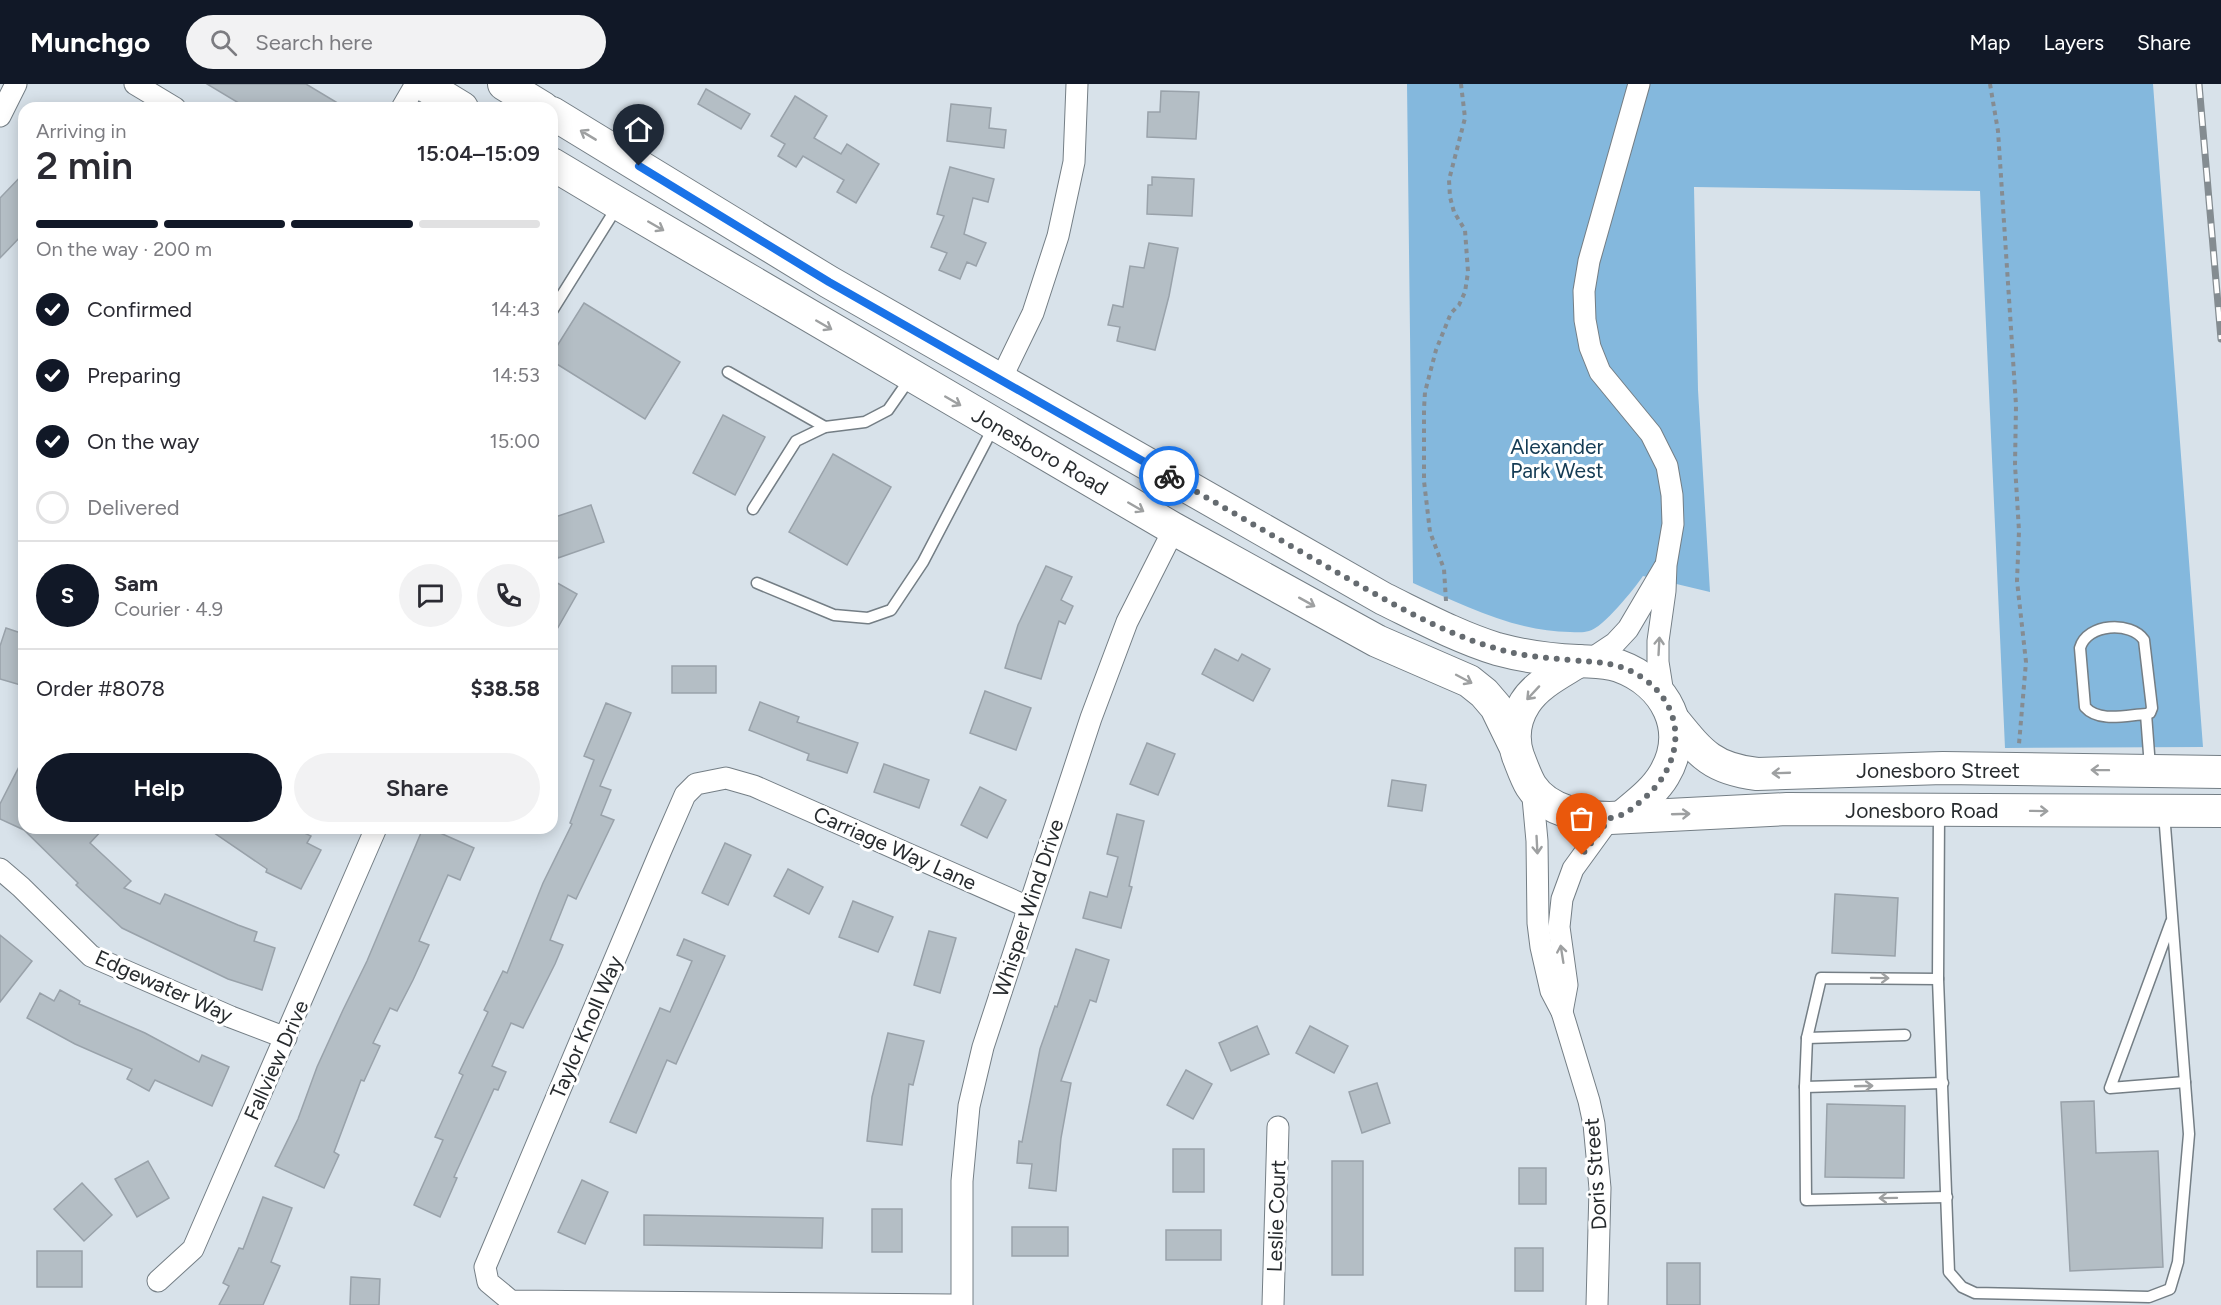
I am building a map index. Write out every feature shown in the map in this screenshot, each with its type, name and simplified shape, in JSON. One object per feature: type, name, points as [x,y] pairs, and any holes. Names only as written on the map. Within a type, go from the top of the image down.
[{"type":"main road","points":[[423,84],[452,102]]},
{"type":"main road","points":[[504,84],[533,102]]},
{"type":"main road","name":"Jonesboro Road","points":[[558,117],[829,282],[1375,594],[1435,624],[1498,649],[1536,657],[1584,661]]},
{"type":"main road","name":"Jonesboro Road","points":[[558,168],[1174,529],[1377,641],[1469,681],[1485,693],[1496,707],[1514,744]]},
{"type":"main road","points":[[1584,661],[1606,662],[1634,673],[1647,682],[1670,711],[1674,748],[1665,775],[1655,788],[1616,817],[1583,816],[1555,806],[1532,787],[1514,744],[1514,733],[1520,711],[1532,693],[1584,661]]},
{"type":"main road","name":"Jonesboro Street","points":[[1670,711],[1701,753],[1722,766],[1749,773],[1943,768],[2221,771]]},
{"type":"main road","name":"Jonesboro Road","points":[[1616,817],[1787,809],[2221,812]]},
{"type":"street","points":[[0,116],[16,84]]},
{"type":"street","points":[[135,84],[165,102]]},
{"type":"street","points":[[406,102],[416,84]]},
{"type":"street","points":[[1000,381],[1033,313],[1058,236],[1074,162],[1077,84]]},
{"type":"street","points":[[1639,84],[1589,261],[1584,291],[1585,320],[1590,347],[1600,372],[1651,434],[1667,466],[1672,495],[1673,524],[1666,565],[1658,662],[1670,711]]},
{"type":"street","name":"Whisper Wind Drive","points":[[962,1305],[962,1181],[969,1106],[983,1047],[1091,718],[1127,622],[1174,529]]},
{"type":"street","points":[[1584,661],[1615,643],[1628,629],[1666,565]]},
{"type":"street","name":"Taylor Knoll Way","points":[[762,790],[726,778],[696,784],[685,795],[485,1267],[488,1282],[511,1301],[951,1305]]},
{"type":"street","name":"Doris Street","points":[[1532,787],[1537,841],[1541,947],[1551,991],[1562,1012],[1589,1101],[1598,1156],[1600,1223],[1597,1305]]},
{"type":"street","name":"Carriage Way Lane","points":[[762,790],[1028,907]]},
{"type":"street","name":"Doris Street","points":[[1562,1012],[1567,984],[1559,927],[1566,884],[1582,855],[1616,817]]},
{"type":"street","name":"Fallview Drive","points":[[158,1281],[193,1249],[373,834]]},
{"type":"street","name":"Edgewater Way","points":[[0,869],[91,956],[285,1038]]},
{"type":"street","name":"Leslie Court","points":[[1273,1305],[1278,1127]]},
{"type":"lane","points":[[558,301],[618,204]]},
{"type":"lane","points":[[728,372],[825,427]]},
{"type":"lane","points":[[753,509],[796,441],[825,427],[865,422],[888,410],[911,376]]},
{"type":"lane","points":[[757,583],[834,615],[868,618],[891,610],[923,562],[995,425]]},
{"type":"lane","points":[[2124,627],[2139,633],[2144,640],[2152,708],[2150,713],[2146,714],[2098,717],[2085,707],[2080,648],[2089,634],[2104,628],[2124,627]]},
{"type":"lane","points":[[2146,714],[2150,770]]},
{"type":"lane","points":[[1939,810],[1938,979],[1949,1272],[1962,1287],[1980,1293],[2149,1301],[2170,1289],[2178,1262],[2189,1134],[2164,813]]},
{"type":"lane","points":[[2172,919],[2110,1088],[2185,1082]]},
{"type":"lane","points":[[1938,979],[1821,978],[1807,1038],[1806,1200],[1947,1197]]},
{"type":"lane","points":[[1807,1038],[1905,1035]]},
{"type":"lane","points":[[1805,1087],[1943,1083]]},
{"type":"path","points":[[1446,601],[1444,569],[1430,532],[1425,491],[1424,409],[1425,392],[1436,350],[1451,313],[1459,305],[1465,292],[1468,272],[1465,230],[1454,212],[1449,180],[1465,118],[1461,84]]},
{"type":"path","points":[[1990,84],[1998,131],[2016,405],[2015,465],[2019,531],[2017,581],[2026,662],[2026,682],[2019,734],[2020,753]]},
{"type":"green space","name":"Alexander Park West","points":[[1407,84],[2153,84],[2203,747],[2005,748],[1980,191],[1694,187],[1698,390],[1710,592],[1643,576],[1602,623],[1589,631],[1570,632],[1550,631],[1509,622],[1413,583]]},
{"type":"building","points":[[207,84],[306,84],[336,102],[237,102]]},
{"type":"building","points":[[706,89],[750,114],[741,129],[698,104]]},
{"type":"building","points":[[1161,91],[1199,92],[1196,139],[1147,137],[1148,112],[1160,112]]},
{"type":"building","points":[[795,96],[827,116],[814,138],[841,154],[847,144],[879,164],[856,203],[837,192],[844,180],[803,156],[796,167],[778,156],[785,144],[771,136]]},
{"type":"building","points":[[951,104],[991,108],[989,128],[1006,130],[1004,148],[947,141]]},
{"type":"building","points":[[950,167],[994,179],[988,202],[973,198],[964,234],[986,243],[976,266],[967,262],[960,279],[939,270],[947,253],[931,247],[944,216],[937,214]]},
{"type":"building","points":[[1152,177],[1194,179],[1192,216],[1147,214],[1148,185],[1152,185]]},
{"type":"building","points":[[18,179],[18,239],[0,258],[0,198]]},
{"type":"building","points":[[1149,243],[1178,248],[1155,350],[1117,341],[1120,327],[1108,325],[1113,305],[1123,307],[1130,266],[1144,268]]},
{"type":"building","points":[[584,303],[680,362],[645,419],[558,365],[558,344]]},
{"type":"building","points":[[723,415],[765,437],[735,495],[693,473]]},
{"type":"building","points":[[833,454],[891,487],[847,565],[789,532]]},
{"type":"building","points":[[591,505],[604,542],[558,558],[558,516]]},
{"type":"building","points":[[1046,566],[1072,577],[1061,600],[1073,606],[1065,624],[1059,621],[1041,679],[1005,668],[1018,625]]},
{"type":"building","points":[[558,583],[577,594],[558,627]]},
{"type":"building","points":[[6,628],[18,632],[18,684],[0,679],[0,646]]},
{"type":"building","points":[[1215,649],[1238,661],[1242,654],[1270,669],[1253,701],[1202,674]]},
{"type":"building","points":[[672,666],[716,666],[716,693],[672,693]]},
{"type":"building","points":[[985,691],[1031,708],[1016,750],[970,733]]},
{"type":"building","points":[[760,702],[799,717],[797,722],[858,743],[847,773],[807,760],[809,754],[749,730]]},
{"type":"building","points":[[606,703],[631,713],[600,786],[611,790],[601,815],[614,820],[576,899],[568,895],[550,940],[563,945],[555,964],[523,1028],[511,1023],[492,1066],[506,1072],[498,1090],[494,1089],[454,1177],[457,1178],[440,1217],[414,1205],[443,1140],[435,1137],[463,1075],[459,1073],[488,1012],[484,1010],[503,971],[507,973],[543,883],[572,824],[570,823],[594,760],[584,756]]},
{"type":"building","points":[[1147,743],[1175,754],[1158,795],[1130,784]]},
{"type":"building","points":[[884,764],[929,780],[919,808],[874,792]]},
{"type":"building","points":[[18,769],[18,827],[0,819],[0,804]]},
{"type":"building","points":[[1392,780],[1426,785],[1422,811],[1388,806]]},
{"type":"building","points":[[980,787],[1006,800],[987,838],[961,825]]},
{"type":"building","points":[[1117,814],[1144,821],[1129,886],[1132,887],[1121,928],[1083,918],[1090,892],[1107,897],[1118,857],[1107,854]]},
{"type":"building","points":[[28,834],[98,834],[90,843],[131,881],[124,888],[160,904],[165,894],[257,932],[254,941],[275,948],[262,990],[228,979],[122,928],[76,885],[78,883]]},
{"type":"building","points":[[216,834],[307,834],[311,836],[307,843],[321,850],[301,889],[266,872],[267,869]]},
{"type":"building","points":[[420,834],[442,834],[474,848],[460,880],[448,875],[419,941],[429,945],[397,1011],[390,1008],[373,1043],[380,1046],[364,1081],[361,1080],[334,1152],[339,1155],[324,1188],[275,1166],[298,1119],[317,1067],[367,961]]},
{"type":"building","points":[[725,843],[751,855],[728,905],[702,893]]},
{"type":"building","points":[[788,869],[823,887],[809,914],[774,896]]},
{"type":"building","points":[[1835,894],[1898,898],[1895,956],[1832,953]]},
{"type":"building","points":[[853,901],[893,917],[878,952],[839,937]]},
{"type":"building","points":[[929,931],[956,938],[940,993],[914,985]]},
{"type":"building","points":[[0,935],[32,961],[0,1002]]},
{"type":"building","points":[[684,939],[725,956],[676,1064],[667,1060],[636,1133],[610,1122],[660,1008],[670,1012],[692,961],[677,955]]},
{"type":"building","points":[[1076,949],[1109,960],[1096,1002],[1090,1000],[1061,1081],[1071,1083],[1061,1138],[1056,1191],[1029,1188],[1032,1164],[1017,1163],[1019,1141],[1022,1142],[1040,1049]]},
{"type":"building","points":[[60,990],[80,1001],[79,1004],[145,1033],[199,1062],[202,1055],[229,1067],[212,1106],[155,1080],[149,1091],[127,1079],[132,1069],[75,1044],[27,1018],[40,993],[54,1001]]},
{"type":"building","points":[[1257,1026],[1269,1054],[1231,1071],[1219,1043]]},
{"type":"building","points":[[1310,1026],[1348,1046],[1334,1073],[1296,1053]]},
{"type":"building","points":[[888,1033],[924,1041],[913,1085],[909,1084],[902,1145],[867,1141],[872,1097]]},
{"type":"building","points":[[1186,1070],[1212,1084],[1193,1119],[1167,1105]]},
{"type":"building","points":[[1377,1083],[1390,1123],[1362,1133],[1349,1092]]},
{"type":"building","points":[[2094,1101],[2096,1153],[2158,1151],[2163,1267],[2070,1271],[2061,1102]]},
{"type":"building","points":[[1827,1104],[1905,1106],[1904,1178],[1825,1177]]},
{"type":"building","points":[[1173,1149],[1204,1149],[1204,1192],[1173,1192]]},
{"type":"building","points":[[148,1161],[169,1198],[137,1217],[115,1179]]},
{"type":"building","points":[[1332,1161],[1363,1161],[1363,1275],[1332,1275]]},
{"type":"building","points":[[1519,1168],[1546,1168],[1546,1204],[1519,1204]]},
{"type":"building","points":[[582,1180],[608,1192],[585,1244],[558,1232]]},
{"type":"building","points":[[82,1183],[112,1215],[84,1241],[54,1209]]},
{"type":"building","points":[[263,1197],[292,1208],[271,1262],[280,1266],[263,1305],[219,1305],[229,1286],[223,1283],[239,1248],[243,1249]]},
{"type":"building","points":[[872,1209],[902,1209],[902,1252],[872,1252]]},
{"type":"building","points":[[644,1215],[823,1218],[822,1248],[644,1245]]},
{"type":"building","points":[[1012,1227],[1068,1227],[1068,1256],[1012,1256]]},
{"type":"building","points":[[1166,1230],[1221,1230],[1221,1260],[1166,1260]]},
{"type":"building","points":[[1515,1248],[1543,1248],[1543,1291],[1515,1291]]},
{"type":"building","points":[[37,1251],[82,1251],[82,1287],[37,1287]]},
{"type":"building","points":[[1667,1263],[1700,1263],[1700,1305],[1667,1305]]},
{"type":"building","points":[[351,1277],[380,1279],[379,1305],[350,1305]]},
{"type":"railway","points":[[2199,84],[2221,339]]},
{"type":"way so far","points":[[1169,476],[1384,599],[1435,624],[1498,649],[1536,657],[1606,662],[1619,666],[1634,673],[1659,693],[1675,722],[1676,735],[1671,761],[1665,775],[1644,799],[1622,816],[1610,818],[1582,855]]},
{"type":"route","points":[[639,166],[829,282],[1169,476]]}]
